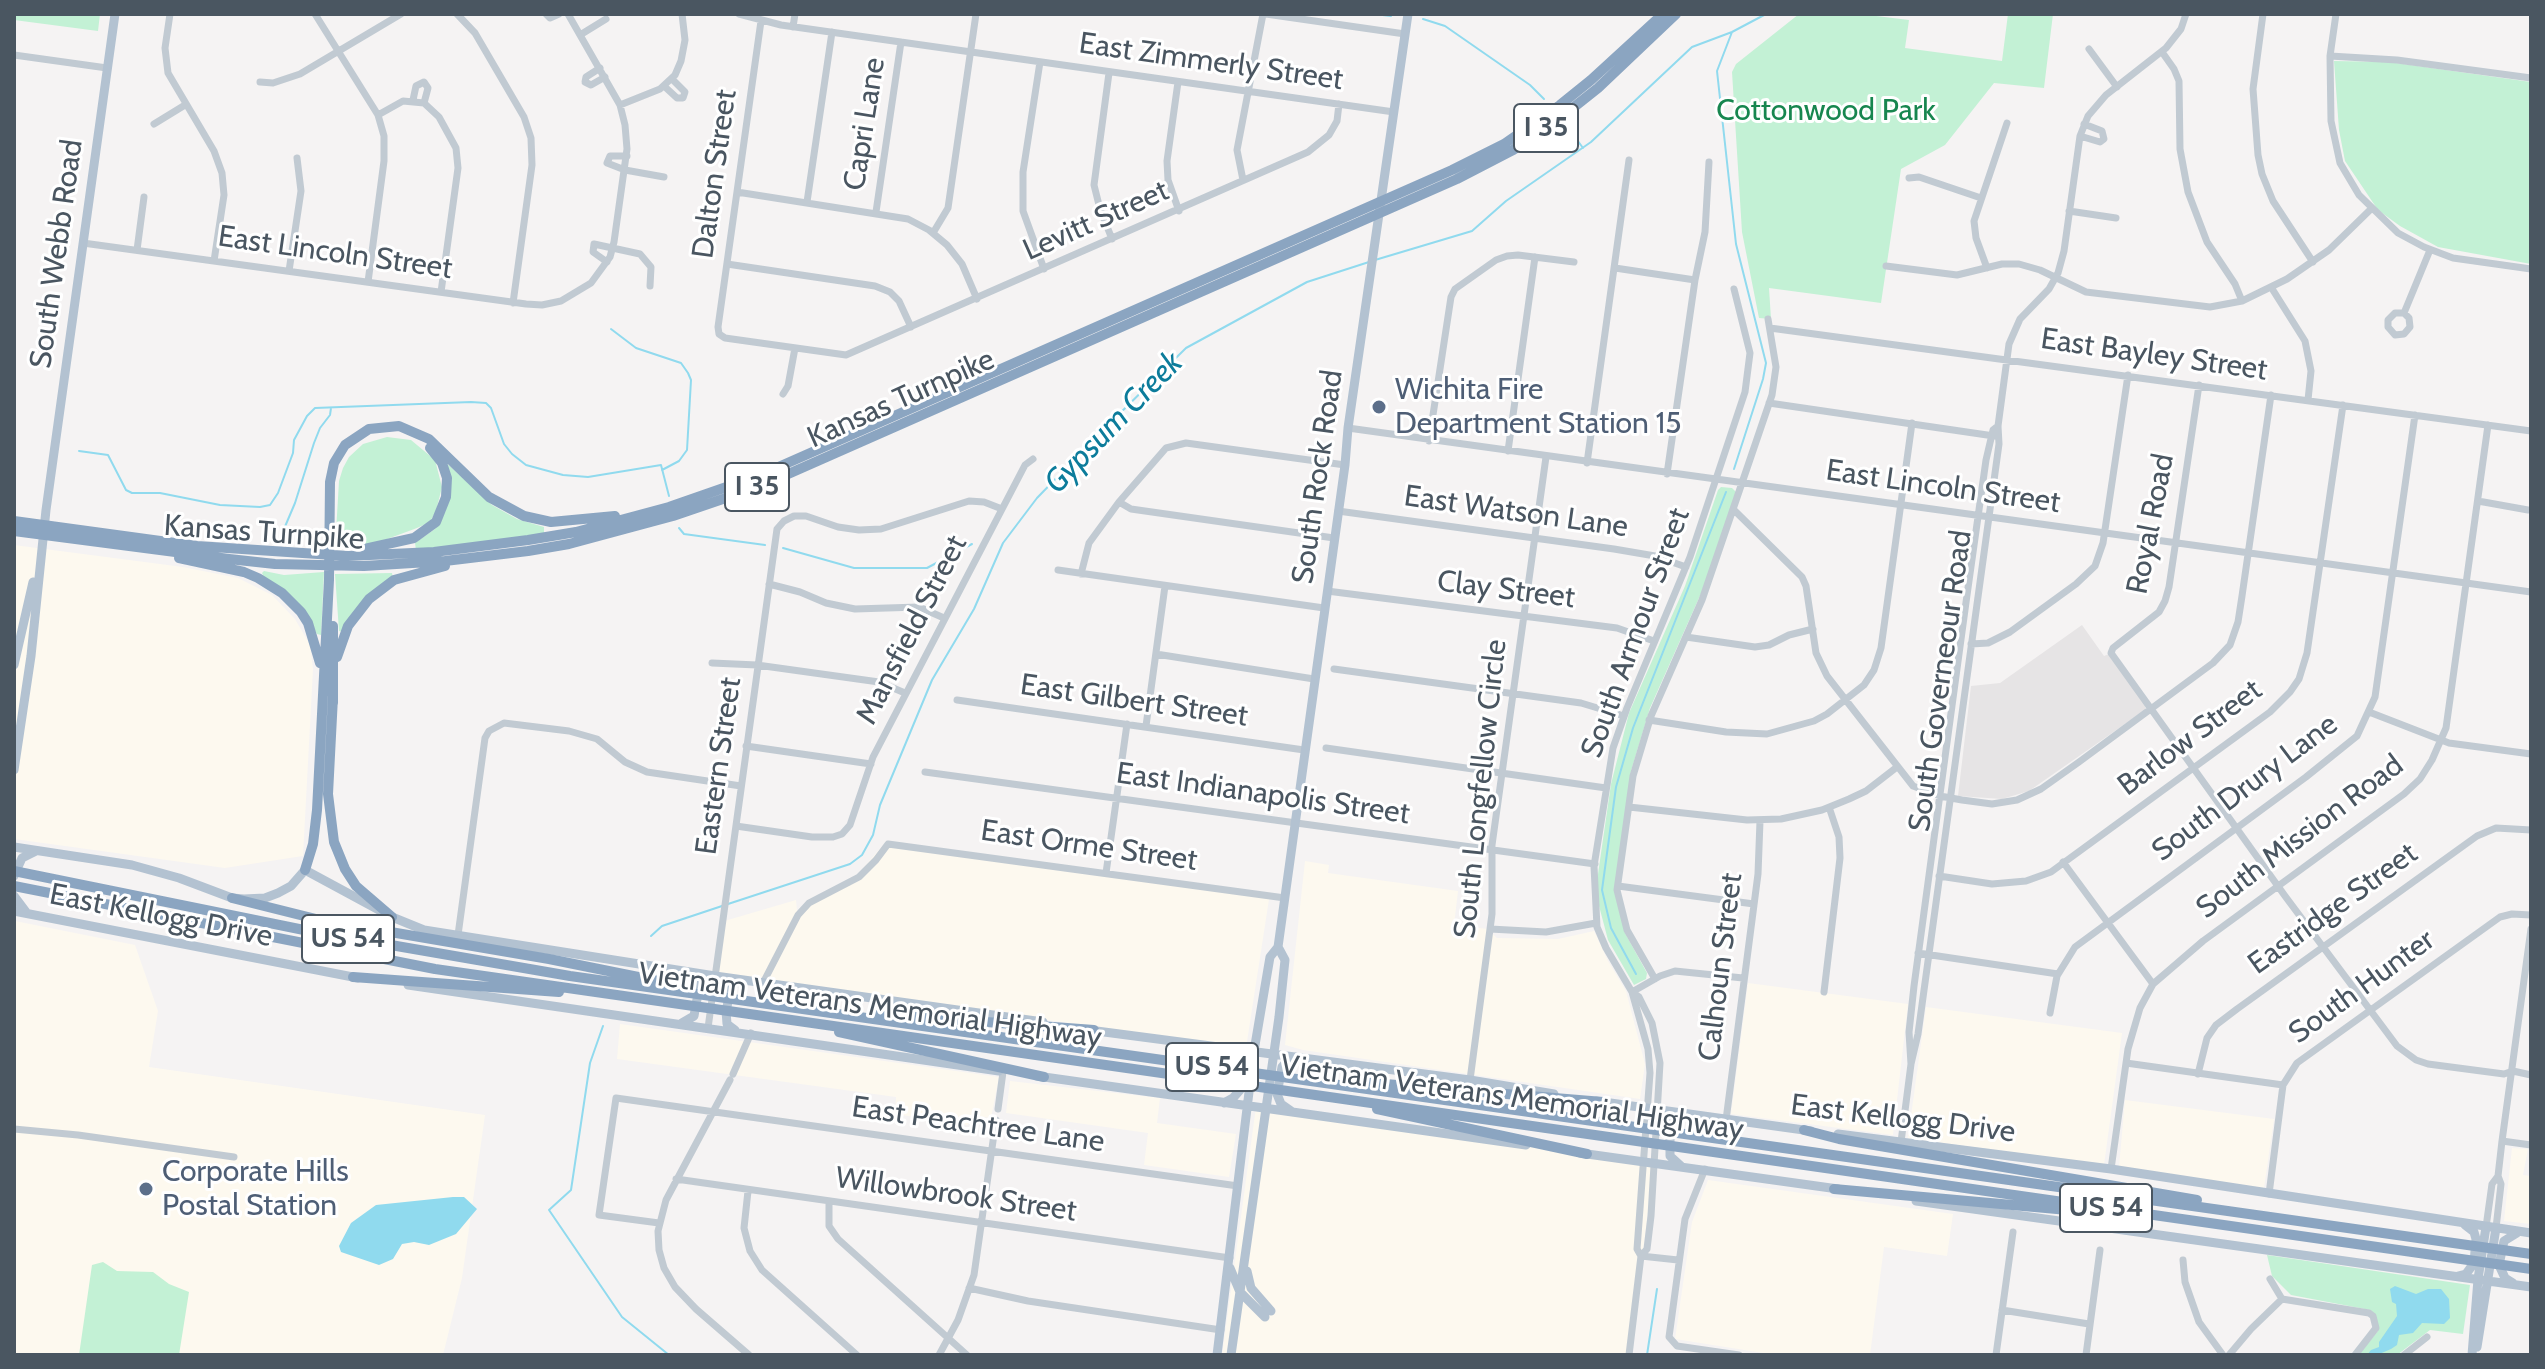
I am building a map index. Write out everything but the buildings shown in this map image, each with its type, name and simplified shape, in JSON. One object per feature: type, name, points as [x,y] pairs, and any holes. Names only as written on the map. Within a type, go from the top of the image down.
[{"type":"highway","name":"Kansas Turnpike","points":[[14,531],[229,559],[318,565],[378,565],[486,557],[569,544],[716,503],[761,486],[1360,216],[1394,196],[1504,144],[1591,80],[1663,14]]},
{"type":"highway","name":"Kansas Turnpike","points":[[14,521],[197,546],[310,555],[389,555],[478,548],[576,532],[669,507],[758,476],[1360,216],[1392,208],[1470,172],[1537,134],[1598,88],[1676,14]]},
{"type":"highway","points":[[332,546],[330,482],[334,463],[352,439],[379,426],[399,426],[419,433],[489,497],[510,510],[537,520],[590,520],[669,507]]},
{"type":"highway","points":[[310,555],[392,545],[422,534],[436,522],[446,497],[447,478],[436,455],[413,436],[395,431],[376,432],[352,446],[340,461],[337,471],[332,546],[331,580],[333,703]]},
{"type":"highway","points":[[110,544],[227,567],[271,585],[291,602],[308,623],[316,645],[323,685]]},
{"type":"highway","points":[[392,917],[353,882],[334,842],[328,794],[335,667],[343,636],[355,615],[385,586],[404,577],[486,557]]},
{"type":"highway","points":[[305,870],[311,856],[315,830],[331,580]]},
{"type":"highway","name":"Vietnam Veterans Memorial Highway","points":[[15,870],[397,948],[739,1003],[756,1002],[2531,1254]]},
{"type":"highway","name":"Vietnam Veterans Memorial Highway","points":[[14,886],[407,965],[666,1001],[685,994]]},
{"type":"highway","points":[[232,898],[320,920],[572,963],[685,994]]},
{"type":"highway","points":[[353,977],[666,1001]]},
{"type":"highway","name":"Vietnam Veterans Memorial Highway","points":[[739,1003],[763,1015],[2531,1269]]},
{"type":"highway","points":[[788,1007],[1094,1030]]},
{"type":"highway","points":[[763,1015],[1044,1077]]},
{"type":"highway","points":[[1288,1078],[1508,1092],[1603,1102]]},
{"type":"highway","points":[[1285,1090],[1587,1154]]},
{"type":"highway","points":[[1804,1130],[1839,1139],[2345,1226]]},
{"type":"highway","points":[[1834,1189],[2238,1226]]},
{"type":"main road","name":"South Webb Road","points":[[14,770],[31,656],[46,510],[115,14]]},
{"type":"main road","name":"South Rock Road","points":[[1245,1099],[1248,1063],[1254,1051],[1270,957],[1278,947],[1408,14]]},
{"type":"main road","name":"South Webb Road","points":[[14,665],[41,548]]},
{"type":"main road","name":"East Kellogg Drive","points":[[14,847],[146,869],[232,898],[272,896],[291,886],[305,870],[392,917],[424,930],[715,976],[1470,1080],[1726,1120],[2111,1169],[2462,1223],[2490,1235],[2531,1233]]},
{"type":"main road","points":[[15,870],[26,855],[38,851]]},
{"type":"main road","points":[[14,896],[19,906],[29,914]]},
{"type":"main road","name":"East Kellogg Drive","points":[[14,911],[353,977],[1224,1103],[1245,1099],[1293,1113],[2531,1287]]},
{"type":"main road","name":"South Rock Road","points":[[1231,1355],[1266,1104],[1277,1067],[1274,1054],[1285,960],[1278,947]]},
{"type":"main road","points":[[679,1024],[694,1016],[699,988],[697,979],[686,971]]},
{"type":"main road","points":[[746,980],[737,982],[731,989],[726,1011],[727,1024],[746,1033]]},
{"type":"main road","points":[[1232,1049],[1248,1063]]},
{"type":"main road","points":[[1293,1113],[1281,1104],[1277,1094],[1277,1067],[1296,1057]]},
{"type":"main road","points":[[1217,1355],[1230,1261],[1245,1099],[1224,1103]]},
{"type":"main road","points":[[1681,1167],[1670,1156],[1670,1128],[1679,1116],[1688,1114]]},
{"type":"main road","points":[[2473,1355],[2490,1235]]},
{"type":"main road","points":[[2486,1268],[2490,1235]]},
{"type":"main road","points":[[1230,1261],[1240,1292],[1257,1309],[1268,1314],[1251,1288],[1245,1260]]},
{"type":"main road","points":[[2457,1276],[2486,1268],[2515,1284]]},
{"type":"main road","points":[[1235,1325],[1245,1310],[1257,1309]]},
{"type":"street","points":[[170,14],[165,48],[170,79],[214,151],[223,180],[224,195],[214,261]]},
{"type":"street","points":[[315,14],[378,115],[384,136],[385,155],[368,282]]},
{"type":"street","points":[[260,82],[273,83],[300,74],[401,14]]},
{"type":"street","points":[[457,14],[475,33],[524,117],[531,138],[532,165],[513,303]]},
{"type":"street","points":[[546,14],[550,18],[559,14]]},
{"type":"street","points":[[568,14],[620,105],[627,133],[627,156],[613,247],[607,262],[593,252],[592,247],[598,243],[613,247],[645,257],[651,269],[650,286]]},
{"type":"street","points":[[620,105],[664,86],[672,79],[681,61],[685,40],[682,14]]},
{"type":"street","name":"East Zimmerly Street","points":[[739,14],[793,27],[1394,112]]},
{"type":"street","points":[[793,27],[795,14]]},
{"type":"street","points":[[933,233],[948,208],[976,14]]},
{"type":"street","points":[[1243,180],[1237,150],[1246,91],[1264,14],[1405,34]]},
{"type":"street","points":[[1996,437],[1993,430],[1998,426],[2006,359],[2014,331],[2020,319],[2056,278],[2062,259],[2084,124],[2096,104],[2162,52],[2176,36],[2186,14]]},
{"type":"street","points":[[2263,14],[2253,89],[2262,174],[2279,213],[2313,262]]},
{"type":"street","points":[[2336,14],[2330,56],[2331,121],[2340,163],[2371,209],[2398,233],[2430,250],[2453,258],[2531,269]]},
{"type":"street","points":[[580,35],[606,19]]},
{"type":"street","name":"Dalton Street","points":[[761,21],[719,334],[725,338],[795,348]]},
{"type":"street","points":[[807,202],[832,32]]},
{"type":"street","name":"Capri Lane","points":[[876,212],[901,42]]},
{"type":"street","points":[[2089,49],[2117,87]]},
{"type":"street","points":[[2162,52],[2179,81],[2180,149],[2188,192],[2207,242],[2235,284],[2242,301]]},
{"type":"street","points":[[14,55],[107,68]]},
{"type":"street","points":[[2330,56],[2407,61],[2531,78]]},
{"type":"street","points":[[1040,62],[1023,172],[1023,211],[1044,269]]},
{"type":"street","points":[[600,68],[586,77],[585,82],[592,85],[605,77]]},
{"type":"street","points":[[1109,73],[1094,185],[1112,239]]},
{"type":"street","points":[[664,86],[677,98],[683,98],[685,92],[672,79]]},
{"type":"street","points":[[413,100],[417,85],[424,82],[428,88],[424,103]]},
{"type":"street","points":[[1178,82],[1167,161],[1168,180],[1179,211]]},
{"type":"street","points":[[378,115],[399,103],[413,100],[424,103],[439,117],[454,143],[458,158],[441,292]]},
{"type":"street","name":"Levitt Street","points":[[795,348],[846,355],[1179,211],[1321,144],[1337,121],[1339,104]]},
{"type":"street","points":[[154,124],[185,105]]},
{"type":"street","points":[[1987,268],[1974,230],[1981,198],[2007,123]]},
{"type":"street","points":[[2080,136],[2100,142],[2105,136],[2102,131],[2084,124]]},
{"type":"street","points":[[627,156],[610,156],[606,160],[608,166],[664,177]]},
{"type":"street","points":[[289,271],[301,191],[297,158]]},
{"type":"street","points":[[1587,463],[1629,160]]},
{"type":"street","points":[[1667,474],[1695,280],[1705,232],[1709,162]]},
{"type":"street","points":[[1909,178],[1919,177],[1981,198]]},
{"type":"street","points":[[737,192],[908,219],[947,245],[962,264],[977,299]]},
{"type":"street","points":[[137,250],[144,197]]},
{"type":"street","points":[[1886,266],[1957,275],[2019,264],[2086,292],[2210,307],[2242,301],[2313,262],[2371,209]]},
{"type":"street","points":[[2069,211],[2116,218]]},
{"type":"street","name":"East Lincoln Street","points":[[83,243],[513,303],[548,304],[578,293],[596,278],[607,262]]},
{"type":"street","points":[[2404,313],[2430,250]]},
{"type":"street","points":[[1429,441],[1451,297],[1455,289],[1500,258],[1512,255],[1574,262]]},
{"type":"street","points":[[1508,451],[1535,257]]},
{"type":"street","points":[[727,264],[875,286],[890,292],[899,301],[911,327]]},
{"type":"street","points":[[1615,268],[1695,280]]},
{"type":"street","points":[[2271,287],[2305,341],[2311,371],[2308,400]]},
{"type":"street","name":"South Armour Street","points":[[1649,1162],[1659,1110],[1660,1063],[1656,1036],[1642,1004],[1606,948],[1596,923],[1595,864],[1613,748],[1686,567],[1745,392],[1750,353],[1734,289]]},
{"type":"street","name":"East Bayley Street","points":[[1769,324],[2531,431]]},
{"type":"street","name":"South Armour Street","points":[[1655,979],[1627,930],[1618,886],[1633,776],[1649,720],[1686,637],[1734,510],[1769,403],[1776,367],[1769,324]]},
{"type":"street","points":[[783,394],[788,386],[795,348]]},
{"type":"street","points":[[1971,644],[1988,643],[2010,632],[2076,584],[2095,566],[2105,534],[2128,375]]},
{"type":"street","name":"Royal Road","points":[[2151,708],[2111,653],[2159,612],[2169,587],[2199,385]]},
{"type":"street","points":[[1734,510],[1802,577],[1816,653],[1827,676],[1913,786],[1940,796],[1992,804],[2017,800],[2032,794],[2213,663],[2230,645],[2238,622],[2271,395]]},
{"type":"street","points":[[1769,403],[1996,437]]},
{"type":"street","name":"Barlow Street","points":[[1939,876],[1992,884],[2026,881],[2051,872],[2270,712],[2290,692],[2299,679],[2307,653],[2343,405]]},
{"type":"street","name":"South Drury Lane","points":[[2050,1013],[2058,974],[2075,947],[2357,736],[2375,697],[2415,415]]},
{"type":"street","points":[[1649,720],[1726,732],[1767,734],[1814,721],[1845,700],[1870,677],[1881,648],[1912,423]]},
{"type":"street","name":"South Mission Road","points":[[2111,1169],[2126,1063],[2140,1008],[2153,984],[2203,941],[2404,794],[2420,779],[2442,740],[2488,425]]},
{"type":"street","name":"East Lincoln Street","points":[[1348,428],[2531,592]]},
{"type":"street","name":"South Governeour Road","points":[[1901,1142],[1914,1033],[1918,953],[1996,437]]},
{"type":"street","points":[[1081,574],[1089,543],[1119,502],[1166,448],[1175,444],[1345,465]]},
{"type":"street","name":"South Longfellow Circle","points":[[1470,1080],[1490,929],[1492,849],[1546,457]]},
{"type":"street","name":"Mansfield Street","points":[[736,826],[812,837],[833,837],[846,830],[871,764],[905,693],[1025,465],[1033,459]]},
{"type":"street","name":"Eastern Street","points":[[708,1028],[777,529],[790,518],[806,516],[838,527],[881,529],[969,501],[984,502],[1002,509]]},
{"type":"street","points":[[2478,501],[2528,510]]},
{"type":"street","points":[[1119,502],[1131,509],[1334,538]]},
{"type":"street","name":"East Watson Lane","points":[[1338,511],[1655,556],[1686,567]]},
{"type":"street","name":"South Governeour Road","points":[[1914,1033],[1971,644],[1983,517]]},
{"type":"street","points":[[1058,570],[1324,608]]},
{"type":"street","points":[[769,584],[855,609],[919,607],[944,618]]},
{"type":"street","points":[[1146,726],[1165,586]]},
{"type":"street","name":"Clay Street","points":[[1327,591],[1617,628],[1654,641]]},
{"type":"street","points":[[1686,637],[1755,647],[1813,629]]},
{"type":"street","points":[[1156,654],[1314,679]]},
{"type":"street","points":[[712,663],[757,665],[879,682],[905,693]]},
{"type":"street","points":[[1334,669],[1581,703],[1624,716]]},
{"type":"street","points":[[14,710],[24,700]]},
{"type":"street","name":"East Gilbert Street","points":[[957,700],[1304,750]]},
{"type":"street","points":[[2151,708],[2278,887],[2397,1046],[2416,1060],[2448,1068],[2504,1074],[2513,1071],[2531,1075]]},
{"type":"street","points":[[2369,712],[2442,740],[2531,754]]},
{"type":"street","points":[[458,935],[485,738],[504,723],[569,731],[597,739],[625,762],[647,772],[741,786]]},
{"type":"street","points":[[1106,873],[1127,724]]},
{"type":"street","points":[[746,746],[871,764]]},
{"type":"street","points":[[1326,748],[1606,788]]},
{"type":"street","points":[[1629,807],[1760,821],[1807,815],[1866,791],[1897,767]]},
{"type":"street","name":"East Indianapolis Street","points":[[925,772],[1595,864]]},
{"type":"street","points":[[1824,992],[1840,858],[1839,837],[1829,807]]},
{"type":"street","name":"Calhoun Street","points":[[1726,1120],[1754,904],[1761,842],[1760,821]]},
{"type":"street","name":"Eastridge Street","points":[[2198,1074],[2207,1038],[2216,1025],[2477,836],[2496,828],[2531,830]]},
{"type":"street","name":"East Orme Street","points":[[763,983],[798,915],[859,877],[888,844],[1285,898]]},
{"type":"street","points":[[2063,862],[2153,984]]},
{"type":"street","points":[[1618,886],[1754,904]]},
{"type":"street","name":"South Hunter","points":[[2269,1194],[2283,1085],[2297,1063],[2500,917],[2531,915]]},
{"type":"street","points":[[1490,929],[1546,932],[1596,923]]},
{"type":"street","points":[[2490,1235],[2501,1184],[2498,1176],[2502,1141],[2527,993],[2531,929]]},
{"type":"street","points":[[1918,953],[2058,974]]},
{"type":"street","points":[[1632,992],[1675,971],[1743,978]]},
{"type":"street","name":"South Armour Street","points":[[1632,992],[1648,1049],[1649,1162]]},
{"type":"street","points":[[746,1033],[731,1077],[666,1200],[659,1223],[659,1250],[664,1268],[675,1287],[749,1355]]},
{"type":"street","points":[[2126,1063],[2283,1085]]},
{"type":"street","points":[[998,1109],[1003,1072]]},
{"type":"street","name":"East Peachtree Lane","points":[[659,1223],[599,1215],[616,1098],[1238,1186]]},
{"type":"street","points":[[939,1355],[949,1341],[974,1275],[996,1120]]},
{"type":"street","points":[[14,1129],[234,1157]]},
{"type":"street","points":[[2502,1141],[2531,1145]]},
{"type":"street","points":[[1629,1355],[1641,1256],[1637,1249],[1649,1162]]},
{"type":"street","points":[[1705,1169],[1685,1219],[1669,1337],[1672,1343],[1679,1346],[1739,1355]]},
{"type":"street","name":"Willowbrook Street","points":[[676,1179],[1230,1261]]},
{"type":"street","points":[[748,1191],[744,1228],[750,1251],[762,1270],[857,1355]]},
{"type":"street","points":[[829,1201],[829,1226],[838,1239],[967,1355]]},
{"type":"street","points":[[1996,1355],[2013,1232]]},
{"type":"street","points":[[2086,1355],[2100,1250]]},
{"type":"street","points":[[1641,1256],[1678,1260]]},
{"type":"street","points":[[2183,1260],[2185,1282],[2199,1322],[2223,1355]]},
{"type":"street","points":[[2270,1279],[2282,1299]]},
{"type":"street","points":[[969,1288],[1028,1301],[1221,1330]]},
{"type":"street","points":[[2282,1299],[2369,1313],[2376,1322],[2373,1333],[2355,1355]]},
{"type":"street","points":[[2229,1355],[2282,1299]]},
{"type":"street","points":[[2002,1310],[2089,1324]]},
{"type":"street","points":[[2404,1355],[2427,1337]]},
{"type":"shaded area","points":[[14,545],[183,567],[238,578],[272,595],[295,619],[310,645],[313,669],[303,856],[225,868],[14,839]]},
{"type":"shaded area","points":[[2082,625],[2104,656],[2109,654],[2146,706],[2145,710],[2029,791],[2002,799],[1958,796],[1971,686],[2000,683]]},
{"type":"shaded area","points":[[885,843],[1270,893],[1246,1048],[715,973],[721,922],[796,900],[797,911],[858,874]]},
{"type":"shaded area","points":[[1305,861],[1329,865],[1328,873],[1458,891],[1454,925],[1488,929],[1497,938],[1558,939],[1594,931],[1626,991],[1645,1064],[1640,1099],[1285,1045]]},
{"type":"shaded area","points":[[15,921],[135,945],[158,1011],[149,1067],[485,1115],[462,1278],[443,1355],[14,1355]]},
{"type":"shaded area","points":[[1748,983],[1908,1004],[1893,1135],[1731,1114]]},
{"type":"shaded area","points":[[1926,1007],[2122,1033],[2104,1165],[1908,1138]]},
{"type":"shaded area","points":[[620,1024],[999,1077],[991,1118],[970,1115],[968,1125],[895,1114],[896,1097],[617,1059]]},
{"type":"shaded area","points":[[1010,1081],[1160,1098],[1157,1123],[1236,1134],[1229,1177],[1144,1165],[1148,1133],[1006,1113]]},
{"type":"shaded area","points":[[2125,1100],[2274,1119],[2264,1188],[2119,1167]]},
{"type":"shaded area","points":[[1256,1107],[1654,1163],[1630,1355],[1222,1355]]},
{"type":"shaded area","points":[[2512,1148],[2528,1149],[2523,1175],[2531,1176],[2531,1224],[2504,1221]]},
{"type":"shaded area","points":[[1708,1180],[1953,1214],[1947,1256],[1884,1247],[1870,1355],[1776,1355],[1675,1339],[1692,1222]]},
{"type":"green space","points":[[14,14],[100,14],[98,31],[14,20]]},
{"type":"green space","name":"Cottonwood Park","points":[[1799,14],[1860,14],[1909,20],[1905,48],[2002,61],[2008,14],[2053,14],[2044,88],[1994,83],[1945,145],[1901,169],[1881,303],[1769,288],[1771,319],[1759,318],[1742,232],[1732,72],[1736,64]]},
{"type":"green space","points":[[2334,61],[2389,62],[2531,82],[2531,264],[2438,247],[2378,210],[2345,161],[2339,130]]},
{"type":"green space","points":[[387,437],[411,440],[435,460],[442,487],[436,511],[430,522],[417,528],[371,545],[335,549],[339,481],[343,468],[349,457],[363,444]]},
{"type":"green space","points":[[441,458],[492,505],[517,519],[544,527],[544,534],[416,550],[415,543],[435,529],[446,510]]},
{"type":"green space","points":[[1721,487],[1732,488],[1736,492],[1703,589],[1650,708],[1631,771],[1615,892],[1625,933],[1647,973],[1646,979],[1634,985],[1608,940],[1598,902],[1598,874],[1611,784],[1629,713],[1685,586]]},
{"type":"green space","points":[[264,571],[284,575],[324,572],[321,635],[317,634],[299,604],[265,579]]},
{"type":"green space","points":[[392,573],[393,579],[343,632],[339,631],[335,574]]},
{"type":"green space","points":[[2267,1255],[2470,1285],[2463,1334],[2430,1330],[2397,1355],[2358,1355],[2378,1331],[2370,1310],[2291,1295],[2272,1276]]},
{"type":"green space","points":[[103,1262],[117,1271],[153,1272],[169,1284],[189,1292],[179,1355],[79,1355],[92,1265]]},
{"type":"water","points":[[464,1197],[477,1209],[456,1234],[429,1245],[414,1242],[402,1244],[393,1259],[379,1265],[341,1252],[339,1246],[351,1223],[376,1205]]},
{"type":"water","points":[[2395,1286],[2416,1294],[2428,1289],[2441,1289],[2449,1299],[2450,1318],[2444,1324],[2422,1323],[2413,1333],[2399,1335],[2397,1345],[2391,1349],[2377,1355],[2367,1355],[2379,1347],[2379,1342],[2397,1316],[2390,1289]]},
{"type":"waterway","points":[[1374,14],[1391,16]]},
{"type":"waterway","name":"Gypsum Creek","points":[[1375,260],[1472,231],[1506,201],[1591,142],[1692,47],[1732,32],[1766,14]]},
{"type":"waterway","points":[[1423,19],[1445,26],[1530,85],[1544,99]]},
{"type":"waterway","points":[[1732,32],[1717,71],[1736,244],[1766,363],[1734,469]]},
{"type":"waterway","points":[[1572,133],[1583,148]]},
{"type":"waterway","name":"Gypsum Creek","points":[[728,904],[850,864],[862,855],[873,835],[880,805],[932,680],[974,609],[1003,543],[1037,498],[1103,430],[1186,348],[1307,282],[1369,262]]},
{"type":"waterway","points":[[611,329],[636,348],[681,363],[691,380],[687,450],[679,461],[662,470]]},
{"type":"waterway","points":[[79,451],[108,455],[126,490],[132,493],[160,493],[220,505],[260,507],[270,505],[278,493],[293,453],[294,440],[315,408],[486,403],[491,408],[504,444],[526,465],[563,475],[588,477],[661,465],[669,496]]},
{"type":"waterway","points":[[281,536],[314,443],[331,408]]},
{"type":"waterway","points":[[1636,974],[1611,928],[1602,890],[1616,787],[1633,728],[1726,492]]},
{"type":"waterway","points":[[679,528],[684,534],[765,545]]},
{"type":"waterway","points":[[783,548],[854,568],[927,568],[972,544]]},
{"type":"waterway","name":"Gypsum Creek","points":[[651,936],[662,926],[722,906]]},
{"type":"waterway","name":"Gypsum Creek","points":[[603,1026],[590,1063],[571,1190],[549,1210],[622,1317],[669,1355]]},
{"type":"waterway","points":[[1647,1355],[1657,1289]]},
{"type":"place","name":"Wichita Fire Department Station 15","points":[[1379,407]]},
{"type":"place","name":"Corporate Hills Postal Station","points":[[146,1189]]}]
